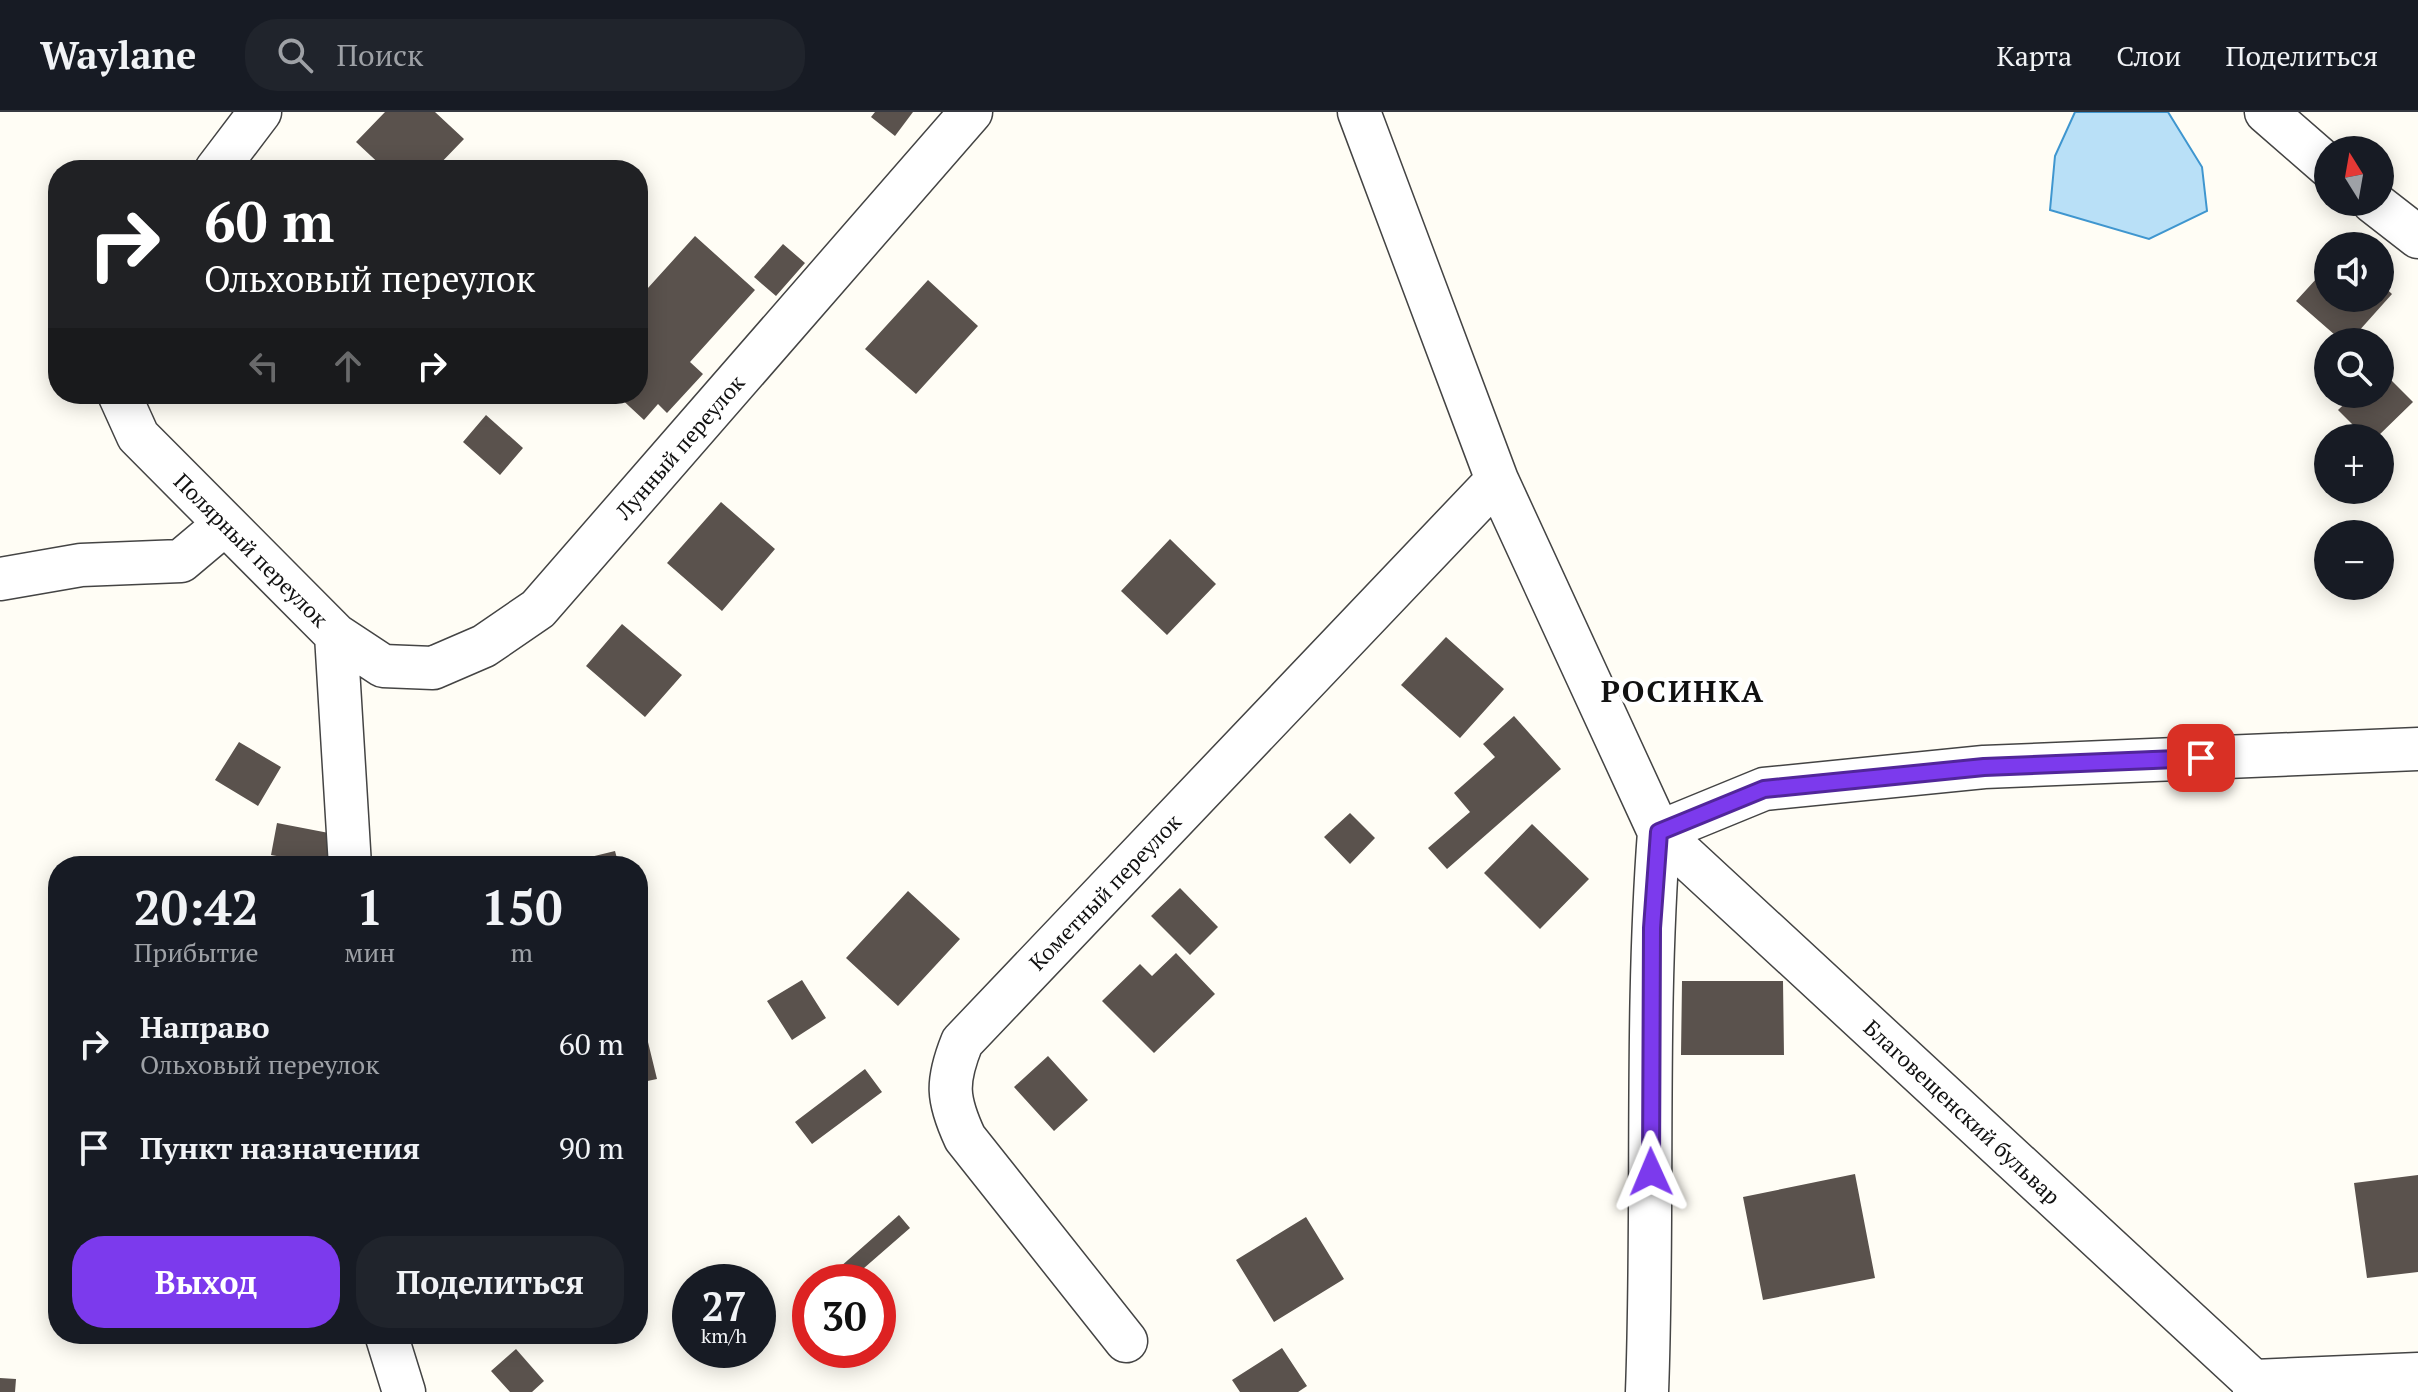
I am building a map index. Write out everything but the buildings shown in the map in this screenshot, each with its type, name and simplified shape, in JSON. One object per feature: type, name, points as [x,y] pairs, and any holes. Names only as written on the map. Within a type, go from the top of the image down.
[{"type":"street","points":[[224,160],[260,112]]},
{"type":"street","name":"Лунный переулок","points":[[336,635],[383,666],[433,668],[484,646],[538,609],[971,112]]},
{"type":"street","points":[[1359,112],[1497,480],[1659,832],[1652,928],[1652,1251],[1647,1392]]},
{"type":"street","points":[[2266,112],[2314,154]]},
{"type":"street","points":[[2391,216],[2418,237]]},
{"type":"street","name":"Полярный переулок","points":[[124,404],[138,436],[336,635],[349,856]]},
{"type":"street","name":"Кометный переулок","points":[[1126,1341],[965,1138],[951,1107],[950,1072],[962,1042],[1497,480]]},
{"type":"street","points":[[0,579],[81,565],[181,561],[225,524]]},
{"type":"street","points":[[1659,832],[1764,789],[1984,767],[2418,749]]},
{"type":"street","name":"Благовещенский бульвар","points":[[1659,832],[2258,1388]]},
{"type":"street","points":[[389,1344],[404,1392]]},
{"type":"street","points":[[2258,1388],[2418,1374]]},
{"type":"water","points":[[2075,112],[2168,112],[2202,167],[2207,211],[2149,239],[2050,210],[2055,156]]},
{"type":"district","name":"РОСИНКА","points":[[1683,692]]},
{"type":"route","points":[[1651,1172],[1652,928],[1659,832],[1764,789],[1984,767],[2201,758]]}]
